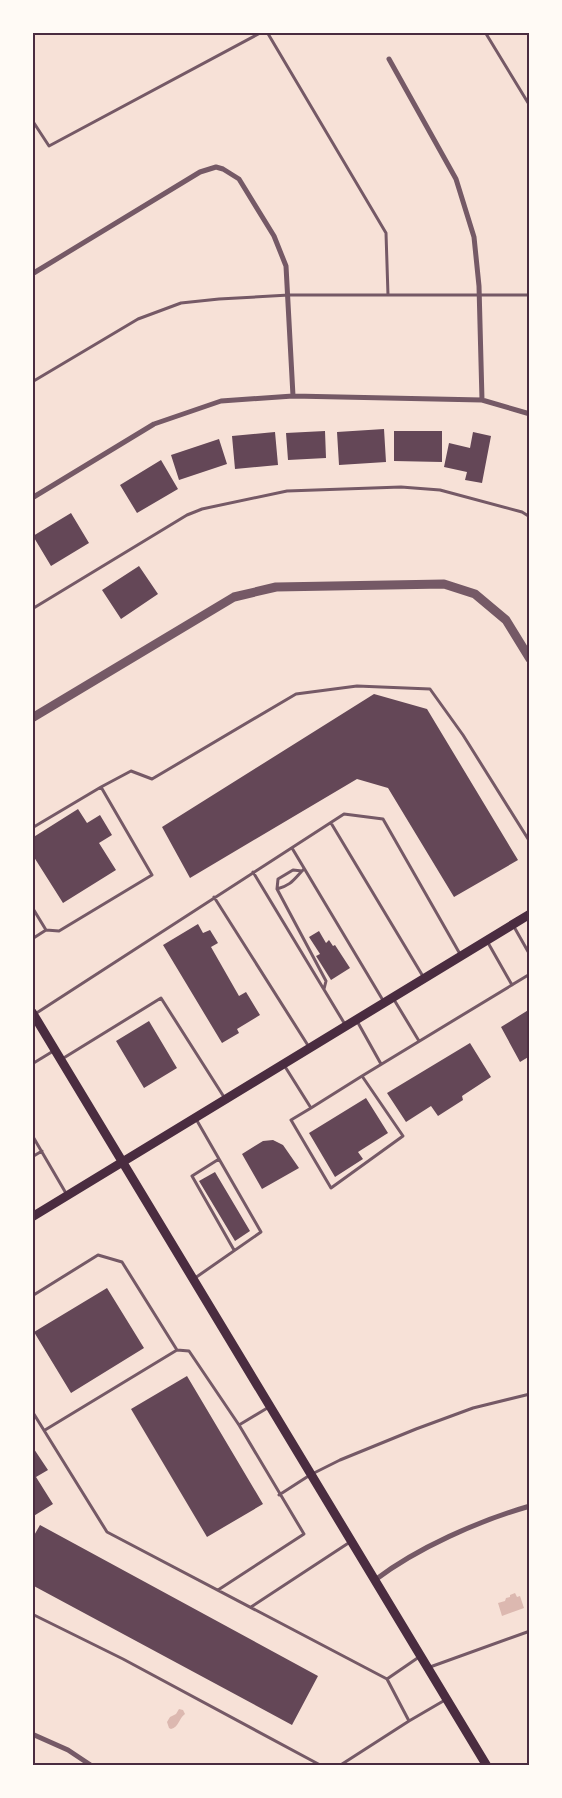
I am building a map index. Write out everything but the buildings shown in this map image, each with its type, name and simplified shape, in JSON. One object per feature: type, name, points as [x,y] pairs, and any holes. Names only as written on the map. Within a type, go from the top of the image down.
[{"type":"main road","points":[[32,1217],[530,914]]},
{"type":"main road","points":[[33,1013],[487,1766]]},
{"type":"street","points":[[388,59],[456,178],[474,237],[480,296],[482,400]]},
{"type":"street","points":[[32,274],[200,172],[216,167],[225,170],[239,179],[274,236],[286,266],[293,396]]},
{"type":"street","points":[[32,498],[154,424],[221,402],[293,396],[482,400],[530,414]]},
{"type":"street","points":[[32,718],[234,597],[276,587],[444,584],[475,594],[506,620],[530,659]]},
{"type":"street","points":[[374,1581],[413,1554],[498,1515],[530,1506]]},
{"type":"street","points":[[32,1734],[68,1750],[92,1766]]},
{"type":"lane","points":[[32,120],[49,146],[262,32]]},
{"type":"lane","points":[[267,32],[386,233],[388,296]]},
{"type":"lane","points":[[485,32],[530,106]]},
{"type":"lane","points":[[32,382],[138,319],[181,303],[289,295],[530,295]]},
{"type":"lane","points":[[32,609],[187,515],[202,509],[287,491],[422,488],[440,490],[522,512],[530,517]]},
{"type":"lane","points":[[32,828],[131,771],[152,779],[296,694],[357,686],[430,689],[462,735],[530,842]]},
{"type":"lane","points":[[32,938],[46,930],[59,931],[152,875],[101,787]]},
{"type":"lane","points":[[33,1013],[344,814],[383,819],[461,956]]},
{"type":"lane","points":[[331,823],[424,979]]},
{"type":"lane","points":[[292,848],[303,870],[385,1003]]},
{"type":"lane","points":[[303,870],[294,870],[278,879],[277,889],[326,980],[324,989]]},
{"type":"lane","points":[[277,889],[286,886],[298,878],[303,870]]},
{"type":"lane","points":[[254,872],[346,1026]]},
{"type":"lane","points":[[214,897],[310,1048]]},
{"type":"lane","points":[[32,907],[46,930]]},
{"type":"lane","points":[[513,924],[530,955]]},
{"type":"lane","points":[[486,940],[512,985]]},
{"type":"lane","points":[[362,1076],[403,1136],[331,1188],[291,1120],[381,1064],[530,974]]},
{"type":"lane","points":[[61,1060],[161,998],[226,1100]]},
{"type":"lane","points":[[393,998],[419,1041]]},
{"type":"lane","points":[[357,1020],[381,1064]]},
{"type":"lane","points":[[32,1064],[55,1050]]},
{"type":"lane","points":[[284,1065],[311,1108]]},
{"type":"lane","points":[[193,1279],[261,1232],[196,1118]]},
{"type":"lane","points":[[32,1135],[68,1196]]},
{"type":"lane","points":[[32,1157],[42,1150]]},
{"type":"lane","points":[[219,1158],[192,1176],[234,1250]]},
{"type":"lane","points":[[32,1296],[98,1255],[122,1262],[177,1350]]},
{"type":"lane","points":[[44,1430],[177,1350],[189,1351],[239,1425],[304,1534],[218,1590]]},
{"type":"lane","points":[[279,1495],[310,1475],[340,1460],[473,1408],[530,1394]]},
{"type":"lane","points":[[239,1425],[269,1406]]},
{"type":"lane","points":[[32,1411],[107,1532],[386,1679],[409,1721]]},
{"type":"lane","points":[[251,1607],[351,1542]]},
{"type":"lane","points":[[32,1614],[123,1659],[322,1766]]},
{"type":"lane","points":[[427,1668],[530,1631]]},
{"type":"lane","points":[[386,1679],[420,1657]]},
{"type":"lane","points":[[339,1766],[446,1699]]},
{"type":"shaded area","points":[[515,1593],[517,1597],[520,1596],[524,1608],[502,1616],[498,1603],[505,1601],[506,1598]]},
{"type":"shaded area","points":[[179,1709],[183,1710],[185,1714],[176,1726],[171,1729],[167,1722]]}]
